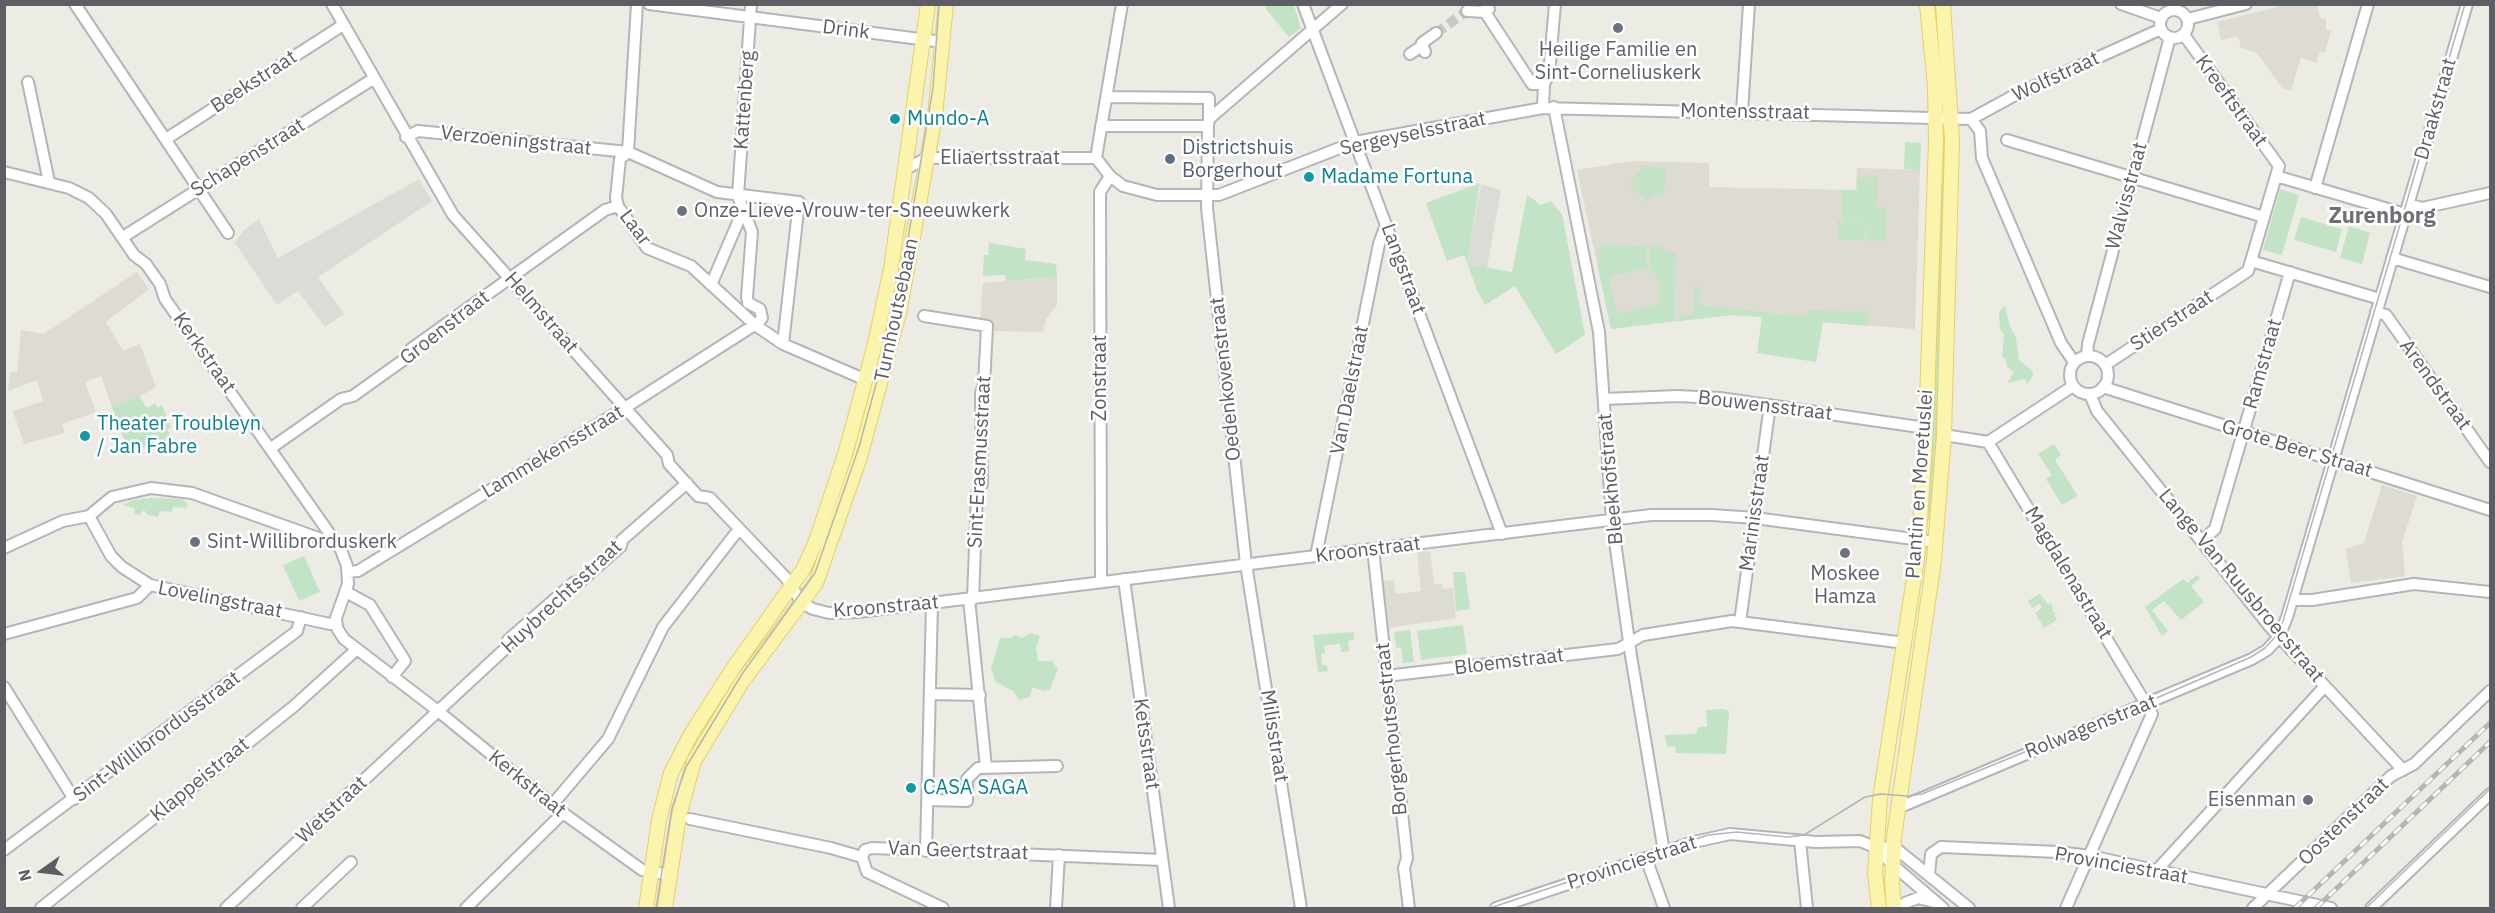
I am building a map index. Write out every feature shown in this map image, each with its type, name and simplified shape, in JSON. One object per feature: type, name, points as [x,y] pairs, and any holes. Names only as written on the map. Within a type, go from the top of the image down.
[{"type":"main road","name":"Turnhoutsebaan","points":[[646,909],[661,808],[678,758],[732,670],[792,586],[816,541],[866,380],[891,269],[907,168],[928,4]]},
{"type":"main road","name":"Turnhoutsebaan","points":[[665,909],[682,801],[693,766],[704,743],[742,682],[816,583],[832,544],[882,384],[899,313],[935,116],[946,4]]},
{"type":"main road","name":"Plantin en Moretuslei","points":[[1879,909],[1875,873],[1881,794],[1919,540],[1926,428],[1936,118],[1927,4]]},
{"type":"main road","name":"Plantin en Moretuslei","points":[[1894,909],[1893,865],[1898,808],[1936,542],[1944,435],[1951,120],[1943,4]]},
{"type":"street","points":[[75,4],[228,232]]},
{"type":"street","name":"Helmstraat","points":[[332,4],[406,137],[453,215],[623,410],[667,455],[669,464],[698,496],[710,498],[792,586]]},
{"type":"street","name":"Laar","points":[[637,4],[628,152],[620,159],[616,198],[618,206],[646,248],[691,267],[755,324],[783,344],[866,380]]},
{"type":"street","name":"Drink","points":[[649,4],[943,42]]},
{"type":"street","name":"Kattenberg","points":[[744,196],[751,4]]},
{"type":"street","points":[[1110,176],[1096,158],[1122,4]]},
{"type":"street","name":"Langstraat","points":[[1303,4],[1502,534]]},
{"type":"street","points":[[1101,126],[1209,122],[1223,107],[1342,4]]},
{"type":"street","name":"Bleekhofstraat","points":[[1555,4],[1550,74],[1545,84],[1599,333],[1612,520],[1664,852]]},
{"type":"street","points":[[1742,112],[1749,4]]},
{"type":"street","points":[[2121,4],[2161,23],[2169,38],[2184,35],[2188,27],[2188,18],[2176,7],[2169,10],[2161,23]]},
{"type":"street","points":[[2188,18],[2246,4]]},
{"type":"street","points":[[2315,188],[2368,4]]},
{"type":"street","name":"Draakstraat","points":[[2279,637],[2292,600],[2467,4]]},
{"type":"street","points":[[1467,11],[1487,8],[1532,84],[1545,84]]},
{"type":"street","name":"Wolfstraat","points":[[1951,120],[1971,119],[2161,23]]},
{"type":"street","name":"Beekstraat","points":[[166,139],[343,25]]},
{"type":"street","points":[[1410,54],[1436,33]]},
{"type":"street","name":"Kreeftstraat","points":[[2184,35],[2277,171]]},
{"type":"street","name":"Walvisstraat","points":[[2087,356],[2169,38]]},
{"type":"street","name":"Schapenstraat","points":[[123,237],[373,79]]},
{"type":"street","points":[[28,82],[49,182]]},
{"type":"street","points":[[1107,97],[1209,98],[1209,122]]},
{"type":"street","name":"Montensstraat","points":[[1549,108],[1936,118]]},
{"type":"street","name":"Sergeyselsstraat","points":[[1110,176],[1123,186],[1147,194],[1219,195],[1355,142],[1549,108]]},
{"type":"street","points":[[1936,118],[1951,120]]},
{"type":"street","points":[[1971,119],[1980,131],[1982,158],[2061,343],[2074,362]]},
{"type":"street","name":"Oedenkovenstraat","points":[[1209,122],[1207,195],[1246,564]]},
{"type":"street","name":"Verzoeningstraat","points":[[406,137],[418,131],[628,152]]},
{"type":"street","points":[[2007,140],[2264,218]]},
{"type":"street","points":[[628,152],[717,192],[799,202],[783,344]]},
{"type":"street","name":"Eliaertsstraat","points":[[907,168],[927,158],[1096,158]]},
{"type":"street","points":[[2380,299],[2251,261],[2277,171],[2315,188],[2407,209],[2422,208],[2490,193]]},
{"type":"street","name":"Kerkstraat","points":[[4,172],[49,182],[89,198],[106,214],[134,255],[146,264],[160,284],[165,299],[271,448],[345,559],[348,572],[346,591],[336,623],[344,639],[438,711],[563,813],[642,870],[670,875]]},
{"type":"street","name":"Zonstraat","points":[[1101,582],[1100,192],[1110,176]]},
{"type":"street","points":[[711,285],[743,211],[744,196]]},
{"type":"street","name":"Groenstraat","points":[[271,448],[341,399],[363,390],[409,356],[411,349],[605,210],[618,206]]},
{"type":"street","points":[[743,211],[752,232],[753,244],[748,303],[758,307],[761,313],[761,320],[755,324]]},
{"type":"street","name":"Van Daelstraat","points":[[1316,556],[1379,244],[1386,225]]},
{"type":"street","points":[[2392,258],[2490,287]]},
{"type":"street","name":"Stierstraat","points":[[2105,365],[2240,277],[2248,271],[2251,261]]},
{"type":"street","name":"Ramstraat","points":[[2201,541],[2215,529],[2290,273]]},
{"type":"street","name":"Arendstraat","points":[[2376,312],[2386,315],[2490,462]]},
{"type":"street","name":"Sint-Erasmusstraat","points":[[924,316],[987,326],[984,385],[981,393],[982,484],[977,493],[971,599],[986,767]]},
{"type":"street","name":"Lammekensstraat","points":[[348,572],[358,570],[623,410],[755,324]]},
{"type":"street","points":[[2087,356],[2098,358],[2105,365],[2108,377],[2103,387],[2090,394],[2084,394],[2073,387],[2069,374],[2074,362],[2087,356]]},
{"type":"street","points":[[1944,435],[1988,442],[2073,387]]},
{"type":"street","name":"Grote Beer Straat","points":[[2103,387],[2490,510]]},
{"type":"street","name":"Lange Van Ruusbroecstraat","points":[[2090,394],[2097,411],[2279,637],[2403,770]]},
{"type":"street","name":"Bouwensstraat","points":[[1604,399],[1677,396],[1720,398],[1926,428]]},
{"type":"street","name":"Marinisstraat","points":[[1740,622],[1770,405]]},
{"type":"street","name":"Magdalenastraat","points":[[1988,442],[2147,704]]},
{"type":"street","name":"Huybrechtsstraat","points":[[438,711],[507,647],[508,640],[573,583],[581,581],[621,546],[622,540],[687,483]]},
{"type":"street","points":[[4,548],[63,521],[89,516],[112,497],[151,488],[171,489],[216,500],[324,540],[331,536]]},
{"type":"street","name":"Kroonstraat","points":[[802,603],[829,614],[843,614],[1674,514],[1755,518],[1936,542]]},
{"type":"street","points":[[89,516],[111,556],[122,567],[150,585]]},
{"type":"street","points":[[552,805],[608,739],[663,627],[739,529]]},
{"type":"street","name":"Borgerhoutsestraat","points":[[1373,549],[1407,858],[1404,868],[1409,909]]},
{"type":"street","name":"Milisstraat","points":[[1246,564],[1301,909]]},
{"type":"street","name":"Ketsstraat","points":[[1124,579],[1169,909]]},
{"type":"street","points":[[2292,600],[2312,600],[2414,584],[2490,592]]},
{"type":"street","name":"Lovelingstraat","points":[[4,634],[137,598],[150,585],[178,593],[301,616],[330,624],[336,623]]},
{"type":"street","points":[[792,586],[802,603]]},
{"type":"street","points":[[346,591],[370,605],[405,661],[392,678]]},
{"type":"street","points":[[926,851],[932,604]]},
{"type":"street","name":"Sint-Willibrordusstraat","points":[[4,850],[297,631],[301,616]]},
{"type":"street","name":"Bloemstraat","points":[[1386,676],[1618,649],[1644,635],[1740,622],[1905,643]]},
{"type":"street","name":"Rolwagenstraat","points":[[1898,808],[1917,798],[2252,659],[2267,650],[2279,637]]},
{"type":"street","name":"Klappeistraat","points":[[41,909],[293,707],[356,650]]},
{"type":"street","points":[[2156,871],[2325,686]]},
{"type":"street","points":[[4,687],[74,799]]},
{"type":"street","name":"Oostenstraat","points":[[2253,909],[2391,776],[2414,764],[2490,691]]},
{"type":"street","points":[[930,694],[980,695]]},
{"type":"street","points":[[2066,909],[2152,714],[2147,704]]},
{"type":"street","name":"Wetstraat","points":[[226,909],[438,711]]},
{"type":"street","points":[[927,800],[967,801],[967,778],[978,768],[1057,766]]},
{"type":"street","points":[[2372,909],[2490,794]]},
{"type":"street","points":[[466,909],[563,813]]},
{"type":"street","name":"Van Geertstraat","points":[[690,819],[831,848],[862,857],[865,850],[873,848],[1162,860]]},
{"type":"street","name":"Provinciestraat","points":[[1496,909],[1705,838],[1730,834],[1800,841],[1860,841],[1877,848]]},
{"type":"street","points":[[1800,841],[1806,909]]},
{"type":"street","name":"Provinciestraat","points":[[1929,875],[1931,854],[1941,847],[2090,856],[2331,909]]},
{"type":"street","points":[[1877,848],[1894,848],[1969,909]]},
{"type":"street","points":[[1877,848],[1939,906]]},
{"type":"street","points":[[1056,909],[1059,855]]},
{"type":"street","points":[[862,857],[867,872],[943,909]]},
{"type":"street","points":[[1647,858],[1664,909]]},
{"type":"street","points":[[302,909],[351,862]]},
{"type":"street","points":[[1900,909],[1905,903],[1918,898],[1939,906]]},
{"type":"shaded area","points":[[2285,5],[2317,5],[2320,18],[2326,19],[2326,30],[2331,31],[2325,53],[2320,52],[2316,63],[2301,57],[2291,91],[2282,88],[2257,53],[2241,48],[2238,36],[2221,40],[2217,22]]},
{"type":"shaded area","points":[[1633,161],[1709,163],[1709,187],[1856,190],[1857,168],[1920,170],[1915,329],[1732,315],[1611,329],[1577,170]]},
{"type":"shaded area","points":[[419,179],[432,201],[318,277],[344,314],[325,327],[298,291],[277,305],[235,243],[244,230],[259,219],[278,258]]},
{"type":"shaded area","points":[[1481,184],[1501,190],[1487,268],[1467,264]]},
{"type":"shaded area","points":[[137,272],[149,289],[106,322],[123,351],[140,344],[156,387],[112,407],[101,376],[85,382],[96,412],[62,424],[65,433],[24,444],[13,411],[43,401],[37,380],[8,391],[10,372],[17,372],[21,330],[44,334]]},
{"type":"shaded area","points":[[1057,277],[1057,305],[1046,319],[1043,332],[991,331],[992,321],[980,319],[983,283]]},
{"type":"shaded area","points":[[2382,485],[2417,496],[2402,542],[2405,576],[2351,583],[2346,549],[2364,543]]},
{"type":"shaded area","points":[[1430,551],[1434,584],[1442,584],[1443,589],[1453,588],[1456,618],[1389,628],[1383,581],[1394,580],[1396,594],[1421,591],[1417,552]]},
{"type":"green space","points":[[1265,5],[1294,5],[1301,28],[1289,37]]},
{"type":"green space","points":[[1905,142],[1921,143],[1920,170],[1904,169]]},
{"type":"green space","points":[[1940,144],[1944,145],[1942,232],[1945,250],[1934,520],[1924,520]]},
{"type":"green space","points":[[1643,166],[1666,169],[1663,198],[1655,192],[1647,201],[1629,185]]},
{"type":"green space","points":[[1857,177],[1878,177],[1876,207],[1887,208],[1886,241],[1867,240],[1867,221],[1842,220],[1843,190],[1857,190]]},
{"type":"green space","points":[[1480,183],[1467,263],[1464,255],[1447,261],[1426,203]]},
{"type":"green space","points":[[2280,189],[2299,195],[2282,255],[2263,250]]},
{"type":"green space","points":[[1527,195],[1541,205],[1551,201],[1562,214],[1585,335],[1556,354],[1515,286],[1485,305],[1467,264],[1512,272]]},
{"type":"green space","points":[[2301,217],[2342,229],[2336,252],[2294,240]]},
{"type":"green space","points":[[1837,221],[1866,222],[1865,240],[1837,239]]},
{"type":"green space","points":[[2349,226],[2370,233],[2362,264],[2340,258]]},
{"type":"green space","points":[[989,243],[1026,249],[1025,260],[1056,264],[1057,277],[1006,281],[1005,275],[983,276],[984,255],[988,255]]},
{"type":"green space","points":[[1606,245],[1647,246],[1647,268],[1609,276],[1617,314],[1659,304],[1661,283],[1650,267],[1650,246],[1663,247],[1663,252],[1676,253],[1674,321],[1611,329],[1598,266],[1599,248]]},
{"type":"green space","points":[[1694,286],[1700,286],[1699,305],[1807,317],[1808,310],[1869,312],[1868,326],[1823,322],[1816,362],[1757,353],[1762,317],[1732,315],[1679,321],[1679,315],[1693,315]]},
{"type":"green space","points":[[2005,306],[2010,327],[2016,338],[2019,360],[2032,370],[2033,376],[2027,385],[2025,379],[2007,383],[2014,372],[2007,367],[2006,359],[2002,357],[2004,334],[2000,330],[1999,312]]},
{"type":"green space","points":[[139,396],[147,408],[155,403],[158,408],[162,405],[171,428],[167,429],[170,437],[136,450],[128,450],[112,407]]},
{"type":"green space","points":[[2054,444],[2061,455],[2055,460],[2078,496],[2062,505],[2046,479],[2052,475],[2038,454]]},
{"type":"green space","points":[[182,499],[188,505],[186,508],[173,507],[172,512],[160,511],[158,517],[148,515],[144,510],[139,515],[135,514],[134,508],[123,505],[133,500]]},
{"type":"green space","points":[[304,556],[320,592],[299,601],[283,565]]},
{"type":"green space","points":[[1453,572],[1465,572],[1470,609],[1456,611]]},
{"type":"green space","points":[[2197,575],[2200,578],[2191,586],[2204,602],[2181,620],[2164,601],[2152,610],[2168,631],[2162,636],[2145,607],[2183,579],[2187,583]]},
{"type":"green space","points":[[2040,594],[2048,604],[2051,603],[2054,613],[2059,612],[2054,615],[2057,620],[2044,628],[2035,613],[2042,608],[2040,604],[2032,608],[2028,601]]},
{"type":"green space","points":[[1463,625],[1467,654],[1421,660],[1417,631]]},
{"type":"green space","points":[[1410,630],[1414,662],[1403,663],[1401,647],[1396,648],[1394,632]]},
{"type":"green space","points":[[1354,632],[1354,640],[1348,641],[1349,651],[1341,652],[1340,644],[1324,645],[1325,653],[1321,654],[1322,665],[1327,665],[1328,671],[1318,672],[1313,635]]},
{"type":"green space","points":[[1030,633],[1040,636],[1036,648],[1038,661],[1052,661],[1058,669],[1050,689],[1043,691],[1032,687],[1030,697],[1019,700],[1013,691],[996,682],[991,669],[1000,638],[1011,638],[1015,635],[1022,638]]},
{"type":"green space","points":[[1706,710],[1729,711],[1726,754],[1676,753],[1675,746],[1667,747],[1665,735],[1696,734],[1698,727],[1707,727]]},
{"type":"tunnel","points":[[1436,33],[1467,11]]},
{"type":"tram line","points":[[656,908],[672,808],[686,767],[742,674],[815,573],[859,447],[885,351],[902,275],[933,88],[939,4]]},
{"type":"tram line","points":[[1490,908],[1708,835],[1737,832],[1788,837],[1804,835],[1865,797],[1881,794],[1907,796],[1922,794],[2159,697],[2251,657],[2265,648],[2276,636],[2283,621],[2465,4]]},
{"type":"tram line","points":[[2366,908],[2490,789]]},
{"type":"railway","points":[[2295,908],[2490,723]]},
{"type":"railway","points":[[2316,908],[2490,742]]},
{"type":"place","name":"Heilige Familie en Sint-Corneliuskerk","points":[[1618,28]]},
{"type":"place","name":"Mundo-A","points":[[895,119]]},
{"type":"place","name":"Districtshuis Borgerhout","points":[[1170,159]]},
{"type":"place","name":"Madame Fortuna","points":[[1309,177]]},
{"type":"place","name":"Onze-Lieve-Vrouw-ter-Sneeuwkerk","points":[[682,211]]},
{"type":"place","name":"Theater Troubleyn / Jan Fabre","points":[[85,436]]},
{"type":"place","name":"Sint-Willibrorduskerk","points":[[195,542]]},
{"type":"place","name":"Moskee Hamza","points":[[1845,553]]},
{"type":"place","name":"CASA SAGA","points":[[911,788]]},
{"type":"place","name":"Eisenman","points":[[2308,800]]},
{"type":"district","name":"Zurenborg","points":[[2382,217]]}]
